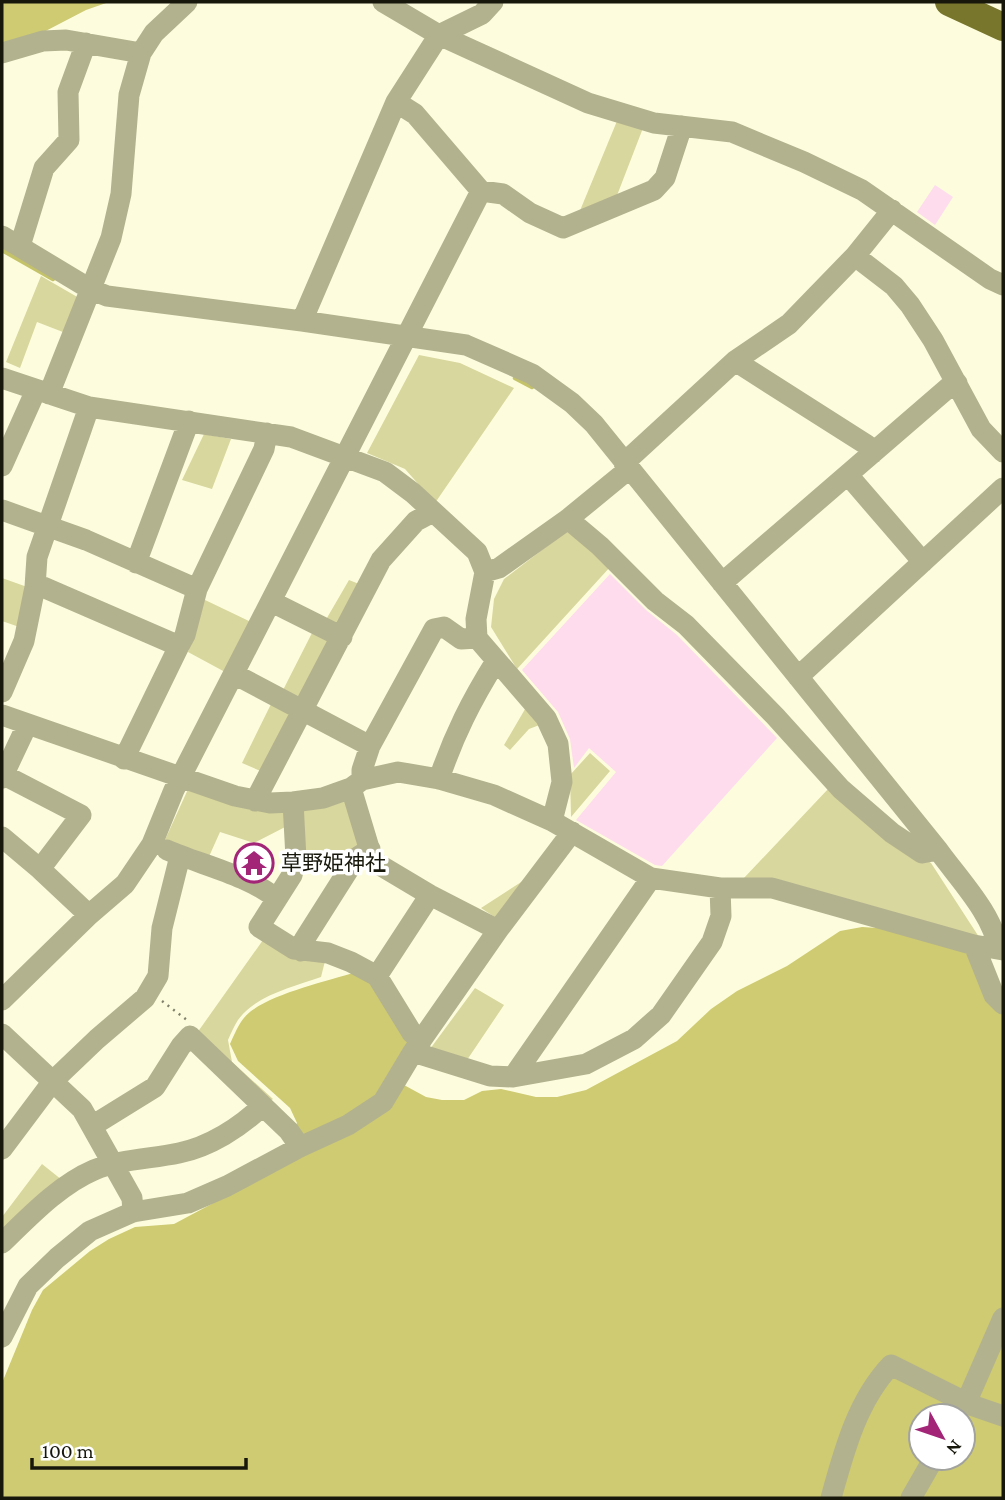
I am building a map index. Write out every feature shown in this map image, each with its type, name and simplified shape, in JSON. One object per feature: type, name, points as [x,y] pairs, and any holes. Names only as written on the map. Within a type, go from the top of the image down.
[{"type":"main road","points":[[948,2],[1003,27]]},
{"type":"street","points":[[5,452],[43,392],[111,238],[121,194],[129,95],[141,53],[154,33],[187,2]]},
{"type":"street","points":[[383,2],[439,35],[588,103],[654,123],[732,132],[816,167],[862,190],[990,279],[1003,285]]},
{"type":"street","points":[[302,321],[396,102],[439,35],[482,14],[493,2]]},
{"type":"street","points":[[2,53],[43,41],[66,40],[141,53]]},
{"type":"street","points":[[86,43],[68,92],[69,140],[44,168],[11,241],[90,289],[107,296],[302,321],[404,342],[466,345],[532,374],[572,403],[594,424],[938,850],[985,914],[997,938],[991,948],[994,995],[1003,1003]]},
{"type":"street","points":[[396,102],[415,114],[481,191],[502,194],[530,214],[563,228],[654,190],[665,178],[682,126]]},
{"type":"street","points":[[2,1000],[89,915],[125,884],[152,844],[181,777],[481,191]]},
{"type":"street","points":[[485,572],[499,568],[568,519],[735,361],[789,324],[855,257],[892,210]]},
{"type":"street","points":[[855,257],[894,286],[911,305],[981,429],[1003,452]]},
{"type":"street","points":[[735,361],[867,445],[873,453]]},
{"type":"street","points":[[2,378],[89,407],[291,437],[385,472],[413,493],[477,552],[485,572],[476,619],[477,638],[546,718],[558,744],[562,782],[552,821]]},
{"type":"street","points":[[722,583],[949,387],[957,383]]},
{"type":"street","points":[[2,692],[24,641],[35,587],[37,557],[89,407]]},
{"type":"street","points":[[136,563],[189,421]]},
{"type":"street","points":[[124,759],[185,635],[197,589],[264,449],[267,433]]},
{"type":"street","points":[[848,474],[923,562]]},
{"type":"street","points":[[797,677],[1003,488]]},
{"type":"street","points":[[2,510],[86,540],[197,589]]},
{"type":"street","points":[[255,801],[382,559],[416,521],[433,512]]},
{"type":"street","points":[[568,519],[600,546],[655,601],[686,625],[775,716],[841,789],[892,833],[922,853],[938,850]]},
{"type":"street","points":[[35,587],[43,587],[179,646]]},
{"type":"street","points":[[272,602],[342,637]]},
{"type":"street","points":[[477,638],[461,639],[444,627],[434,629],[370,746],[356,784],[373,861],[430,895],[498,930]]},
{"type":"street","points":[[439,779],[464,715],[496,661]]},
{"type":"street","points":[[234,674],[370,746]]},
{"type":"street","points":[[2,715],[124,759],[255,801],[293,802],[323,798],[356,784],[398,772],[439,779],[494,795],[552,821],[651,878],[720,888],[755,887],[794,893],[991,948]]},
{"type":"street","points":[[27,725],[3,777],[81,815],[40,869]]},
{"type":"street","points":[[293,802],[296,858],[292,875],[259,927],[293,949],[328,953],[377,976],[412,1033],[417,1046],[490,1076],[513,1077],[586,1064],[634,1039],[661,1015],[712,942],[720,916],[720,888]]},
{"type":"street","points":[[2,1337],[28,1286],[90,1231],[133,1212],[188,1203],[228,1186],[299,1147],[348,1125],[383,1102],[417,1046],[498,930],[572,832]]},
{"type":"street","points":[[2,837],[89,915]]},
{"type":"street","points":[[152,844],[245,881],[276,899]]},
{"type":"street","points":[[302,951],[304,940],[356,858],[370,849]]},
{"type":"street","points":[[2,1149],[53,1081],[145,998],[158,976],[162,928],[180,856]]},
{"type":"street","points":[[513,1077],[651,878]]},
{"type":"street","points":[[377,976],[430,895]]},
{"type":"street","points":[[2,1034],[82,1108],[132,1198],[133,1212]]},
{"type":"street","points":[[92,1126],[155,1087],[190,1036],[289,1131],[299,1147]]},
{"type":"street","points":[[2,1243],[65,1187],[94,1170],[113,1164],[183,1153],[216,1140],[262,1106]]},
{"type":"street","points":[[968,1402],[1003,1318]]},
{"type":"street","points":[[831,1498],[848,1437],[877,1379],[891,1365],[956,1402]]},
{"type":"street","points":[[977,1410],[1003,1416]]},
{"type":"street","points":[[911,1498],[926,1472]]},
{"type":"path","points":[[149,991],[191,1023],[190,1036]]},
{"type":"shaded area","points":[[2,2],[109,2],[86,10],[38,35],[2,46]]},
{"type":"shaded area","points":[[617,121],[643,128],[616,198],[579,213]]},
{"type":"shaded area","points":[[41,276],[79,298],[68,334],[37,322],[20,368],[6,362]]},
{"type":"shaded area","points":[[419,355],[460,363],[514,388],[435,503],[405,469],[367,453]]},
{"type":"shaded area","points":[[204,434],[231,439],[212,489],[182,480]]},
{"type":"shaded area","points":[[572,527],[611,566],[517,669],[491,627],[494,599],[504,579]]},
{"type":"shaded area","points":[[2,578],[30,588],[22,628],[2,621]]},
{"type":"shaded area","points":[[349,580],[364,586],[344,626],[324,623]]},
{"type":"shaded area","points":[[203,599],[251,622],[225,672],[188,652]]},
{"type":"shaded area","points":[[313,631],[333,641],[302,702],[282,692]]},
{"type":"shaded area","points":[[272,702],[294,713],[265,773],[242,763]]},
{"type":"shaded area","points":[[528,704],[542,724],[529,729],[510,750],[504,745]]},
{"type":"shaded area","points":[[590,753],[610,771],[571,817],[570,775]]},
{"type":"shaded area","points":[[189,787],[287,808],[289,825],[254,843],[220,832],[207,861],[164,842]]},
{"type":"shaded area","points":[[829,788],[904,846],[931,863],[979,937],[743,879]]},
{"type":"shaded area","points":[[347,795],[362,841],[347,862],[303,854],[297,809]]},
{"type":"shaded area","points":[[532,875],[499,920],[481,908]]},
{"type":"shaded area","points":[[862,927],[924,931],[965,944],[1003,1012],[1003,1498],[2,1498],[2,1383],[43,1290],[90,1251],[109,1239],[135,1227],[174,1224],[234,1192],[287,1147],[297,1123],[290,1108],[238,1061],[230,1044],[249,1012],[289,992],[357,972],[372,980],[410,1041],[404,1085],[426,1097],[442,1100],[464,1100],[482,1091],[501,1089],[536,1097],[557,1097],[586,1090],[677,1041],[711,1009],[737,991],[787,966],[840,931]]},
{"type":"shaded area","points":[[263,940],[325,961],[321,977],[276,993],[255,1004],[238,1020],[229,1037],[232,1062],[273,1099],[262,1106],[197,1033]]},
{"type":"shaded area","points":[[475,988],[504,1005],[467,1060],[430,1049]]},
{"type":"shaded area","points":[[42,1164],[62,1180],[2,1235],[2,1217]]},
{"type":"building","points":[[935,185],[953,197],[935,225],[917,212]]},
{"type":"building","points":[[610,574],[646,610],[677,635],[777,738],[662,866],[655,865],[576,820],[616,772],[589,748],[574,768],[570,739],[558,712],[522,670]]},
{"type":"waterway","points":[[2,250],[53,279]]},
{"type":"waterway","points":[[515,378],[532,387]]},
{"type":"place","name":"草野姫神社","points":[[254,863]]}]
